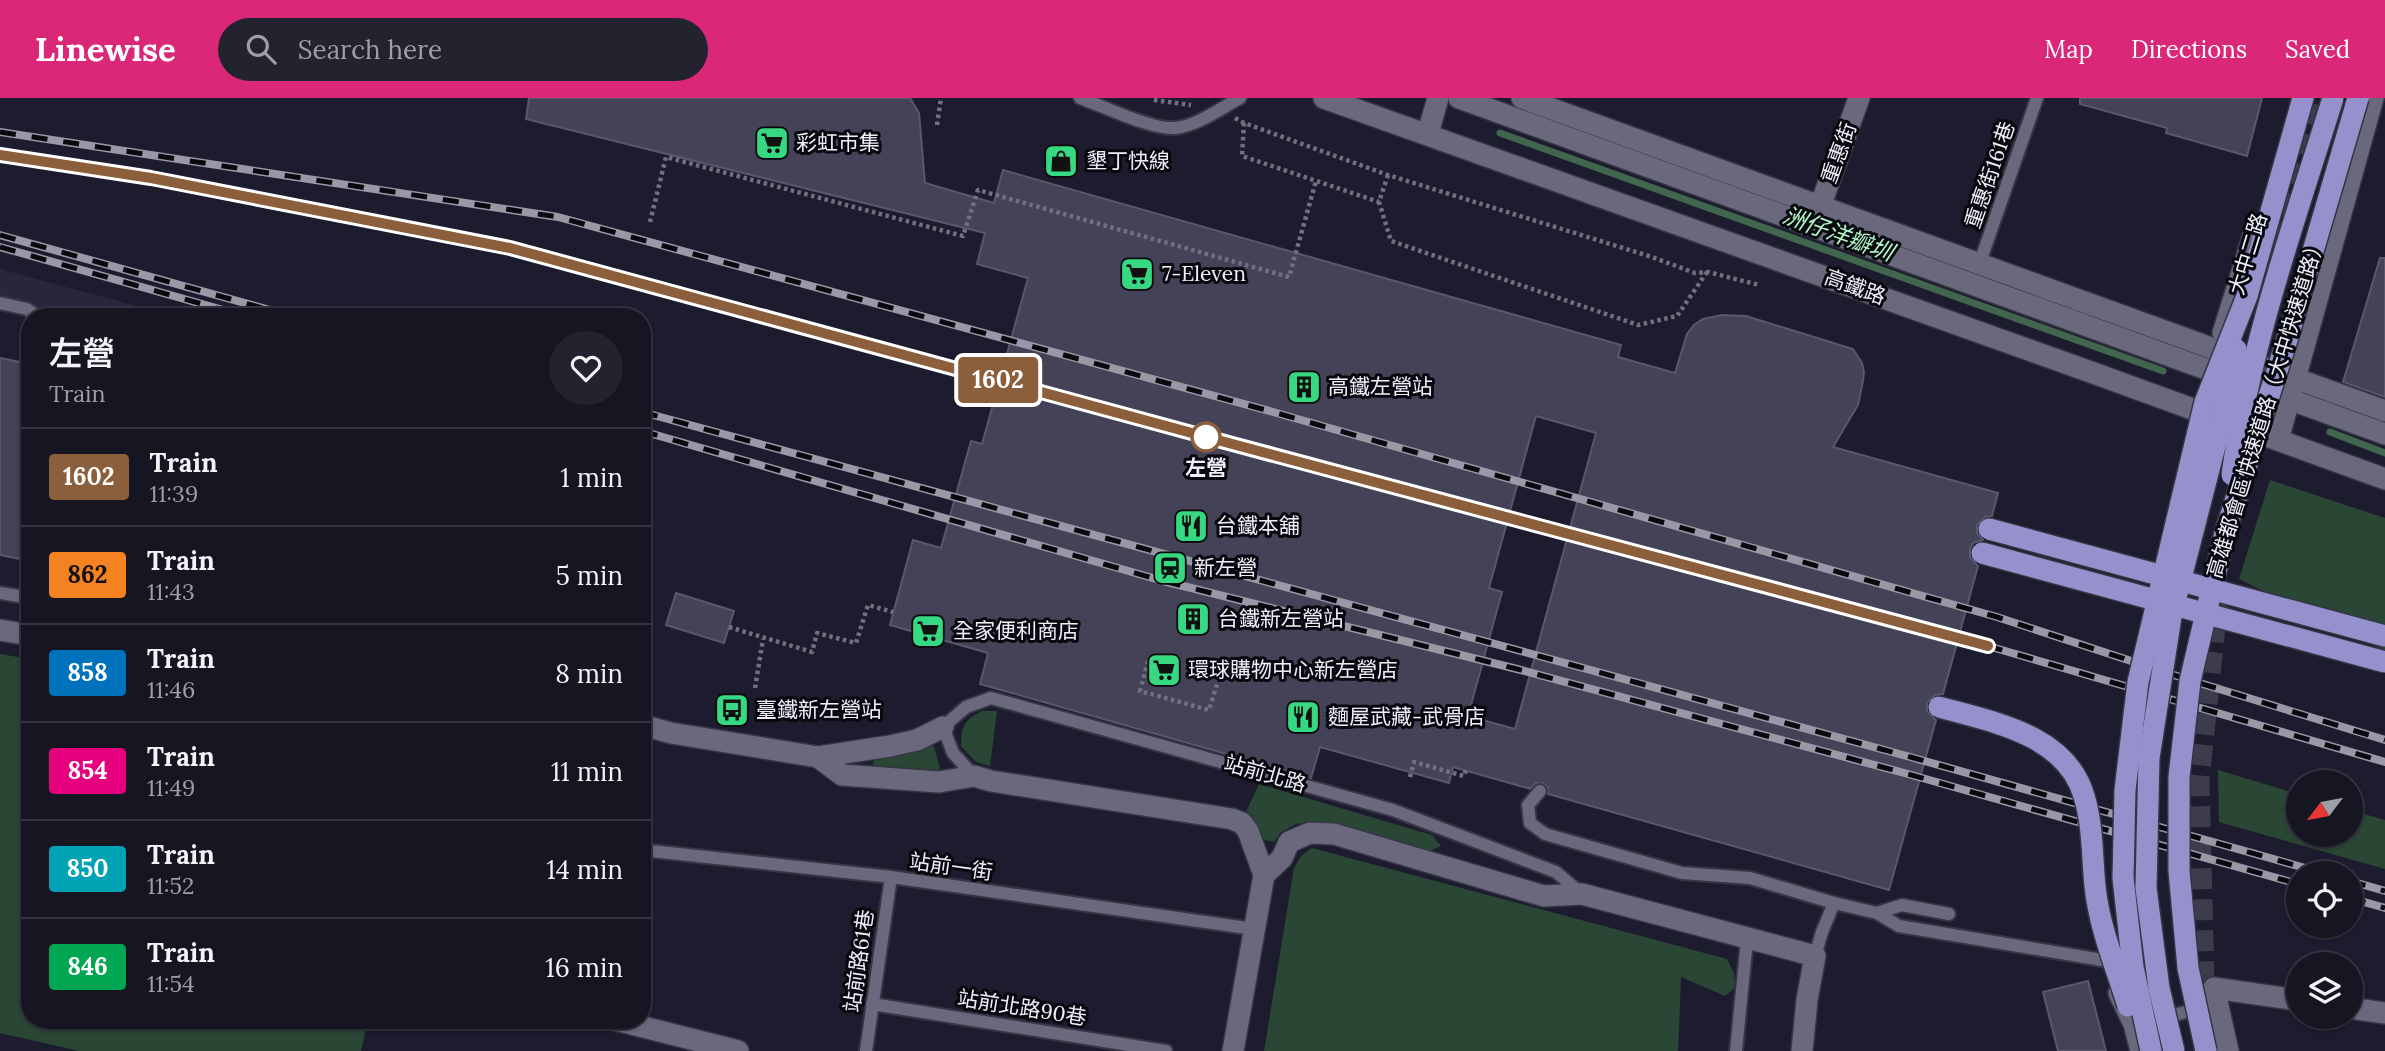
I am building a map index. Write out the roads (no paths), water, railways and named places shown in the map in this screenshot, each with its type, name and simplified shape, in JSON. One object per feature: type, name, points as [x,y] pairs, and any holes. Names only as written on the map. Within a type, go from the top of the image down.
[{"type":"highway","points":[[2174,1051],[2159,988],[2146,888],[2149,758],[2171,617],[2224,411],[2247,296],[2303,98]]},
{"type":"highway","points":[[2225,533],[2241,415],[2259,334],[2333,98]]},
{"type":"highway","name":"高雄都會區快速道路（大中快速道路）","points":[[2206,1051],[2189,968],[2179,871],[2179,777],[2190,681],[2225,533],[2286,343],[2358,98]]},
{"type":"highway","points":[[2151,1051],[2133,967],[2123,878],[2126,777],[2138,682],[2205,402],[2247,296]]},
{"type":"highway","points":[[1989,529],[2385,636]]},
{"type":"highway","points":[[1982,553],[2385,662]]},
{"type":"highway","points":[[1939,707],[2026,734],[2048,747],[2077,780],[2088,812],[2098,905],[2141,1051]]},
{"type":"street","name":"高鐵路","points":[[1324,98],[1428,133],[2385,479]]},
{"type":"street","points":[[1428,133],[1438,98]]},
{"type":"street","name":"高鐵路","points":[[1459,98],[2293,389],[2385,434]]},
{"type":"street","name":"高鐵路","points":[[1522,98],[1979,265],[2213,360]]},
{"type":"street","name":"重惠街","points":[[1820,207],[1859,98]]},
{"type":"street","name":"大中二路","points":[[2196,409],[2296,98]]},
{"type":"street","points":[[2278,440],[2373,98]]},
{"type":"street","name":"高鐵路","points":[[2293,389],[2385,411]]},
{"type":"street","points":[[0,630],[21,634]]},
{"type":"street","name":"站前北路","points":[[651,727],[818,757],[917,740],[943,727]]},
{"type":"street","name":"站前北路","points":[[818,757],[842,775],[939,782],[974,776],[991,781],[1232,819],[1242,823],[1248,831],[1264,875],[1233,1051]]},
{"type":"street","name":"站前北路","points":[[1264,875],[1282,858],[1289,842],[1310,833],[1334,834],[1544,895],[1582,894],[1815,956]]},
{"type":"street","points":[[1802,1051],[1815,956]]},
{"type":"street","points":[[2102,960],[2134,1024],[2141,1051]]},
{"type":"street","points":[[2228,1051],[2215,996],[2286,999]]},
{"type":"street","points":[[2363,1010],[2385,1013]]},
{"type":"street","points":[[651,1029],[738,1051]]},
{"type":"lane","points":[[1080,98],[1154,125],[1174,128],[1192,123],[1240,98]]},
{"type":"lane","name":"重惠街161巷","points":[[1979,265],[2037,98]]},
{"type":"lane","points":[[0,303],[22,308]]},
{"type":"lane","points":[[0,593],[21,597]]},
{"type":"lane","name":"站前北路","points":[[943,727],[966,707],[991,698],[1393,810],[1556,872],[1582,894]]},
{"type":"lane","points":[[943,727],[953,752],[974,776]]},
{"type":"lane","points":[[1540,791],[1528,805],[1530,823],[1545,834],[1682,873],[1750,878],[1877,913],[1899,926],[2102,960]]},
{"type":"lane","name":"站前一街","points":[[651,851],[891,877],[1254,929]]},
{"type":"lane","name":"站前路61巷","points":[[866,1051],[891,877]]},
{"type":"lane","points":[[1815,956],[1834,903]]},
{"type":"lane","points":[[1877,913],[1902,905],[1949,914]]},
{"type":"lane","points":[[1736,1051],[1747,940]]},
{"type":"lane","points":[[2134,1024],[2215,996]]},
{"type":"lane","name":"站前北路90巷","points":[[872,1003],[1166,1051]]},
{"type":"waterway","name":"洲仔洋瓣圳","points":[[1500,133],[2163,371]]},
{"type":"waterway","name":"洲仔洋瓣圳","points":[[2330,432],[2385,453]]},
{"type":"tunnel","points":[[2263,272],[2320,98]]},
{"type":"tunnel","points":[[2213,1012],[2204,981],[2199,780],[2218,598]]},
{"type":"tunnel","points":[[2133,906],[2134,837]]},
{"type":"railway","points":[[0,132],[558,217],[1273,412],[1997,617],[2385,740]]},
{"type":"railway","points":[[0,155],[151,178],[510,248],[1988,646],[2385,762]]},
{"type":"railway","points":[[0,235],[263,308]]},
{"type":"railway","points":[[0,247],[216,308]]},
{"type":"railway","points":[[651,414],[1914,758],[2286,863]]},
{"type":"railway","points":[[651,434],[1163,581],[1517,669],[1908,774],[2286,881]]},
{"type":"railway","points":[[2363,885],[2385,891]]},
{"type":"railway","points":[[2363,902],[2385,908]]},
{"type":"train","name":"1602","points":[[0,155],[151,178],[510,248],[1988,646]]},
{"type":"place","name":"彩虹市集","points":[[772,143]]},
{"type":"place","name":"墾丁快線","points":[[1061,161]]},
{"type":"place","name":"7-Eleven","points":[[1137,274]]},
{"type":"place","name":"高鐵左營站","points":[[1304,387]]},
{"type":"place","name":"左營","points":[[1206,437]]},
{"type":"place","name":"台鐵本舖","points":[[1191,526]]},
{"type":"place","name":"新左營","points":[[1170,568]]},
{"type":"place","name":"台鐵新左營站","points":[[1193,619]]},
{"type":"place","name":"全家便利商店","points":[[928,631]]},
{"type":"place","name":"環球購物中心新左營店","points":[[1164,670]]},
{"type":"place","name":"臺鐵新左營站","points":[[732,710]]},
{"type":"place","name":"麵屋武藏-武骨店","points":[[1303,717]]}]
